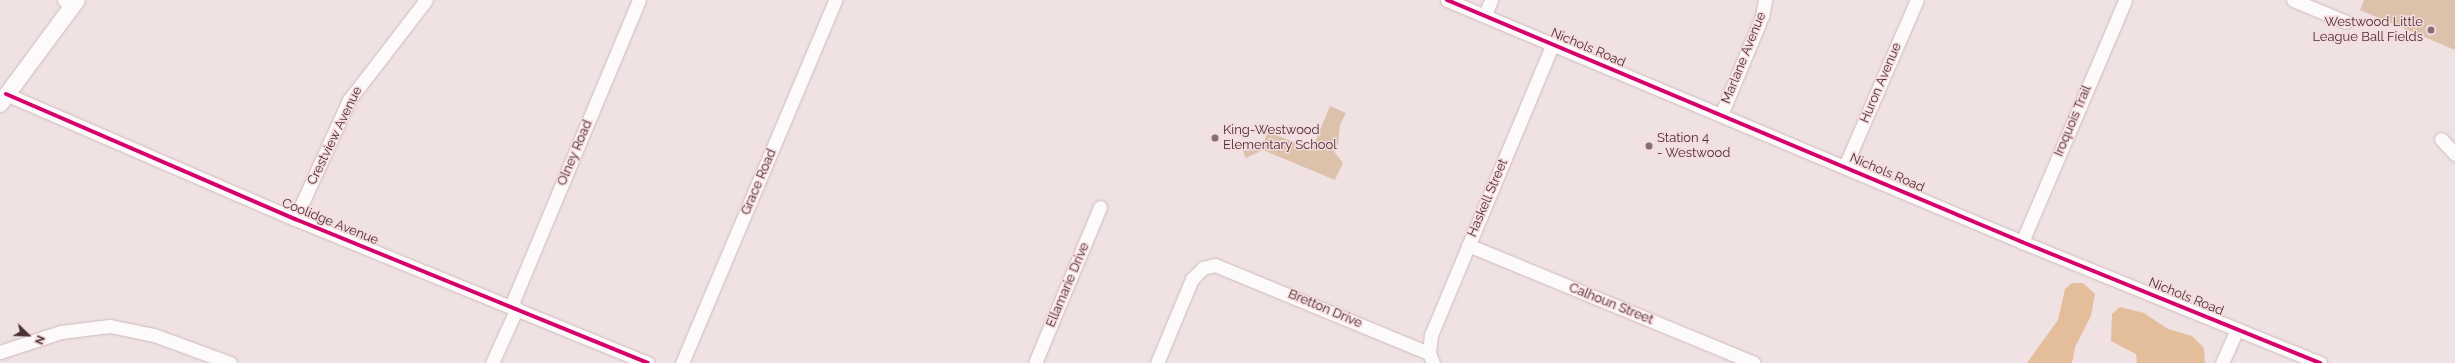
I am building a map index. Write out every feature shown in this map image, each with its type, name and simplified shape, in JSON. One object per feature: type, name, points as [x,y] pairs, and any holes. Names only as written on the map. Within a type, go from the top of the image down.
[{"type":"main road","points":[[3,99],[71,1]]},
{"type":"street","name":"Crestview Avenue","points":[[295,219],[349,100],[426,0]]},
{"type":"street","name":"Olney Road","points":[[492,363],[639,0]]},
{"type":"street","name":"Grace Road","points":[[682,363],[836,0]]},
{"type":"street","name":"Nichols Road","points":[[1447,0],[1845,166],[2022,242],[2320,363]]},
{"type":"street","points":[[1485,15],[1491,0]]},
{"type":"street","name":"Marlane Avenue","points":[[1721,115],[1762,16],[1765,0]]},
{"type":"street","name":"Huron Avenue","points":[[1845,166],[1917,0]]},
{"type":"street","name":"Iroquois Trail","points":[[2022,242],[2125,0]]},
{"type":"street","points":[[2292,0],[2346,22]]},
{"type":"street","name":"Haskell Street","points":[[1431,358],[1431,335],[1553,44]]},
{"type":"street","name":"Coolidge Avenue","points":[[3,99],[648,363]]},
{"type":"street","points":[[2441,139],[2455,154]]},
{"type":"street","name":"Ellamarie Drive","points":[[1035,363],[1100,207]]},
{"type":"street","name":"Calhoun Street","points":[[1468,245],[1754,363]]},
{"type":"street","name":"Bretton Drive","points":[[1157,363],[1192,279],[1210,266],[1240,273],[1431,358]]},
{"type":"street","points":[[0,352],[61,332],[110,326],[154,335],[230,363]]},
{"type":"street","points":[[2222,363],[2237,329]]},
{"type":"shaded area","name":"Westwood Little League Ball Fields","points":[[2364,0],[2455,0],[2455,50],[2360,10]]},
{"type":"shaded area","points":[[1330,106],[1346,113],[1340,125],[1338,144],[1333,150],[1343,163],[1335,180],[1263,150],[1246,158],[1243,151],[1263,143],[1268,132],[1312,149]]},
{"type":"shaded area","points":[[2072,283],[2083,283],[2095,294],[2091,316],[2075,347],[2073,360],[2071,363],[2027,363],[2058,320],[2065,289]]},
{"type":"shaded area","points":[[2120,307],[2144,313],[2168,329],[2192,336],[2204,348],[2205,363],[2137,363],[2136,354],[2111,341],[2112,314]]},
{"type":"cycle path","points":[[1447,0],[2022,242],[2320,363]]},
{"type":"cycle path","points":[[6,94],[295,219],[648,363]]},
{"type":"place","name":"Westwood Little League Ball Fields","points":[[2431,30]]},
{"type":"place","name":"King-Westwood Elementary School","points":[[1215,138]]},
{"type":"place","name":"Station 4 - Westwood","points":[[1649,146]]}]
